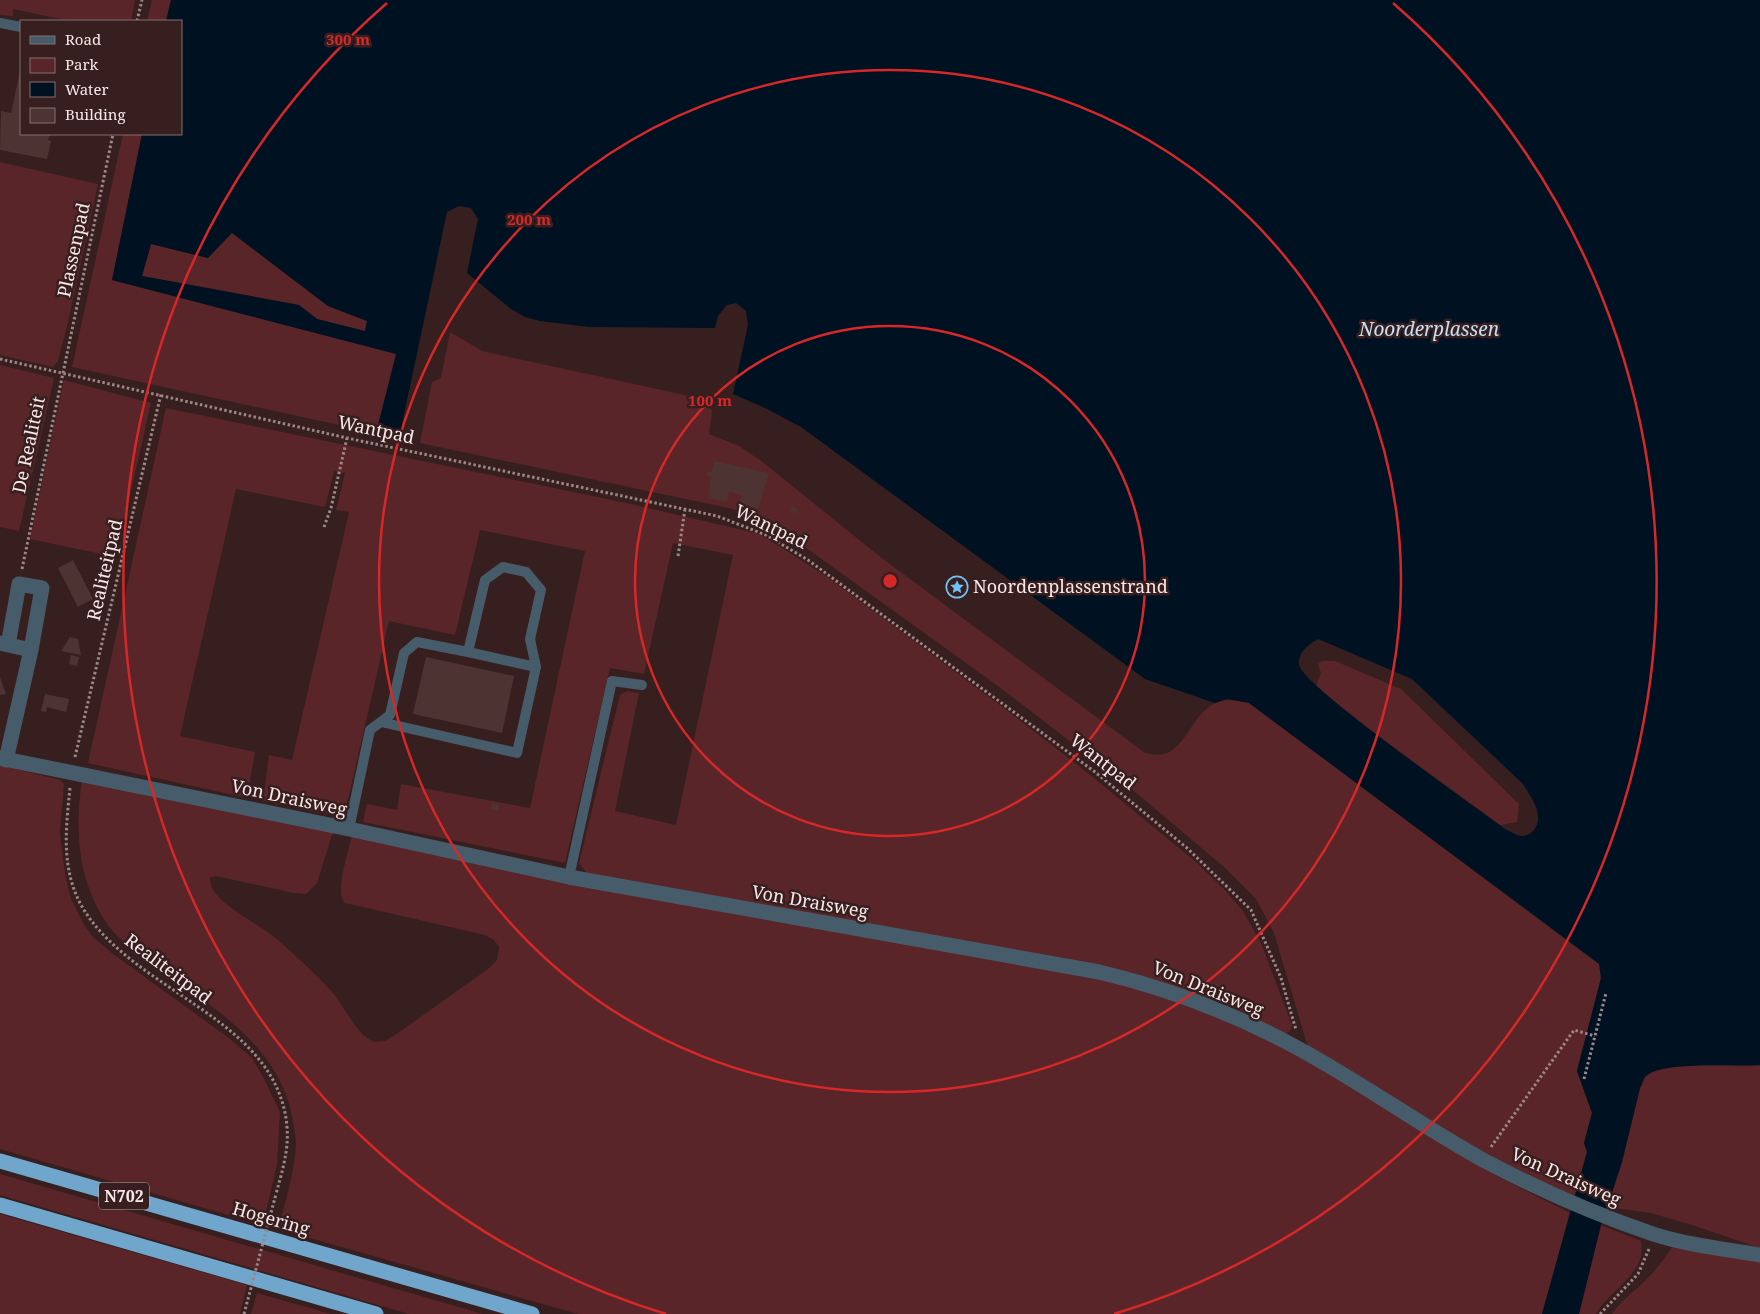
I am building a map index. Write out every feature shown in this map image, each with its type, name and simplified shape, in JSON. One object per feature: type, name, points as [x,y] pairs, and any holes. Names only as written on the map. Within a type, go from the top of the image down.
[{"type":"highway","name":"Hogering","points":[[0,1161],[532,1314]]},
{"type":"highway","name":"N702","points":[[0,1205],[376,1314]]},
{"type":"street","points":[[3,759],[30,650],[42,588],[19,584],[4,644],[30,650]]},
{"type":"street","name":"Von Draisweg","points":[[3,759],[349,829],[569,877],[1099,972],[1178,993],[1229,1014],[1292,1045],[1482,1159],[1560,1198],[1653,1234],[1684,1242],[1760,1255]]},
{"type":"lane","points":[[0,23],[20,27]]},
{"type":"lane","points":[[381,722],[517,753],[536,667],[530,639],[541,590],[526,572],[503,567],[485,580],[468,652]]},
{"type":"lane","points":[[349,829],[370,730],[390,715],[404,653],[417,642],[536,667]]},
{"type":"lane","points":[[569,877],[612,681],[642,685]]},
{"type":"path","points":[[138,20],[142,0]]},
{"type":"path","name":"Plassenpad","points":[[64,373],[82,275],[113,135]]},
{"type":"path","name":"Wantpad","points":[[0,359],[161,394],[347,438],[717,516],[766,535],[808,560],[1095,772],[1187,848],[1251,910],[1281,978],[1296,1025],[1296,1035],[1292,1045]]},
{"type":"path","name":"De Realiteit","points":[[19,584],[64,373]]},
{"type":"path","name":"Realiteitpad","points":[[161,394],[71,772],[65,834],[66,855],[80,902],[100,932],[121,953],[229,1031],[262,1062],[277,1090],[287,1126],[285,1160],[244,1314]]},
{"type":"path","points":[[324,527],[331,508],[347,438]]},
{"type":"path","points":[[678,556],[685,509]]},
{"type":"path","points":[[1584,1079],[1606,993]]},
{"type":"path","points":[[1482,1159],[1574,1030],[1595,1036]]},
{"type":"path","points":[[1600,1314],[1638,1274],[1653,1234]]},
{"type":"green space","points":[[0,0],[135,0],[131,20],[65,20],[13,9],[13,16],[0,15]]},
{"type":"green space","points":[[152,0],[171,0],[166,20],[147,20]]},
{"type":"green space","points":[[123,135],[142,135],[112,280],[397,354],[376,433],[72,367]]},
{"type":"green space","points":[[0,162],[98,184],[68,322],[58,361],[53,367],[0,355]]},
{"type":"green space","points":[[231,232],[328,306],[367,321],[365,331],[317,319],[299,305],[142,276],[151,244],[208,258]]},
{"type":"green space","points":[[450,332],[482,351],[708,400],[712,411],[709,434],[739,446],[760,460],[883,559],[1145,753],[1162,754],[1174,749],[1201,714],[1213,704],[1228,700],[1249,703],[1600,964],[1601,978],[1577,1071],[1592,1113],[1584,1143],[1587,1152],[1575,1195],[1551,1188],[1500,1163],[1308,1047],[1274,933],[1256,899],[1224,867],[1128,786],[998,686],[784,532],[738,510],[420,443],[432,382],[441,378]]},
{"type":"green space","points":[[0,365],[54,378],[19,531],[0,527]]},
{"type":"green space","points":[[64,380],[151,403],[116,557],[30,539]]},
{"type":"green space","points":[[166,408],[631,504],[760,534],[829,578],[1008,711],[1089,774],[1196,862],[1225,890],[1243,911],[1261,943],[1292,1025],[1291,1030],[1286,1034],[1281,1033],[1232,1007],[1181,989],[589,876],[579,863],[620,695],[627,691],[639,693],[615,811],[676,825],[733,555],[673,543],[644,674],[610,668],[565,863],[363,822],[367,804],[397,810],[401,784],[530,808],[585,551],[480,530],[455,635],[389,621],[344,817],[263,801],[269,755],[292,760],[349,512],[336,510],[345,473],[334,471],[325,507],[236,489],[180,736],[255,752],[247,798],[88,763]]},
{"type":"green space","points":[[1322,661],[1335,661],[1401,689],[1519,804],[1517,822],[1500,825],[1346,712],[1316,686],[1321,673],[1318,664]]},
{"type":"green space","points":[[0,765],[60,780],[64,784],[60,833],[65,874],[71,899],[83,923],[93,937],[113,954],[229,1038],[252,1058],[263,1077],[280,1112],[277,1164],[263,1225],[0,1149]]},
{"type":"green space","points":[[82,780],[333,832],[317,883],[306,894],[216,876],[210,878],[217,896],[278,940],[320,979],[333,993],[362,1033],[374,1042],[385,1041],[398,1033],[488,969],[497,960],[499,947],[494,940],[485,935],[345,903],[341,891],[342,881],[352,836],[1097,977],[1176,999],[1291,1051],[1495,1175],[1570,1213],[1542,1314],[578,1314],[278,1229],[292,1176],[296,1144],[293,1121],[286,1095],[275,1072],[260,1051],[243,1033],[203,999],[128,946],[107,924],[87,884],[80,850],[79,815]]},
{"type":"green space","points":[[1760,1065],[1760,1248],[1651,1213],[1608,1207],[1622,1162],[1640,1088],[1645,1077],[1666,1068],[1682,1066]]},
{"type":"green space","points":[[0,1174],[483,1314],[409,1314],[0,1195]]},
{"type":"green space","points":[[0,1214],[247,1285],[240,1314],[0,1314]]},
{"type":"green space","points":[[1601,1225],[1641,1241],[1642,1252],[1639,1263],[1633,1272],[1596,1314],[1579,1314]]},
{"type":"green space","points":[[1673,1246],[1760,1260],[1760,1314],[1612,1314],[1653,1272]]},
{"type":"green space","points":[[257,1293],[331,1314],[251,1314]]},
{"type":"water","name":"Noorderplassen","points":[[171,0],[1760,0],[1760,1065],[1682,1066],[1666,1068],[1645,1077],[1640,1088],[1622,1162],[1601,1225],[1579,1314],[1542,1314],[1587,1152],[1584,1143],[1592,1113],[1577,1071],[1601,978],[1599,964],[1249,703],[1227,699],[1215,703],[1145,679],[801,427],[733,394],[748,325],[746,311],[736,303],[727,305],[718,316],[715,328],[589,327],[540,321],[525,317],[511,309],[467,273],[478,219],[471,208],[459,206],[447,212],[399,438],[376,433],[396,354],[112,280],[142,135],[182,135],[182,20],[166,20]],"holes":[[[232,233],[328,306],[367,321],[365,331],[317,319],[299,305],[142,276],[151,244],[208,258]],[[1318,639],[1412,679],[1523,784],[1538,813],[1537,825],[1533,831],[1523,836],[1505,829],[1393,747],[1329,697],[1308,677],[1299,665],[1299,661],[1302,653],[1308,646]]]},
{"type":"building","points":[[20,72],[20,135],[50,135],[48,140],[51,141],[47,159],[0,150],[1,111],[11,113]]},
{"type":"building","points":[[714,461],[769,473],[758,509],[740,505],[742,495],[729,492],[727,502],[708,498],[711,477],[706,476],[707,471],[712,472]]},
{"type":"building","points":[[793,506],[798,510],[795,514],[790,510]]},
{"type":"building","points":[[73,560],[93,599],[78,607],[58,568]]},
{"type":"building","points":[[70,637],[78,639],[81,655],[61,651]]},
{"type":"building","points":[[71,655],[79,657],[77,666],[69,664]]},
{"type":"building","points":[[426,657],[514,676],[502,733],[413,714]]},
{"type":"building","points":[[0,677],[6,694],[0,695]]},
{"type":"building","points":[[45,694],[69,699],[66,712],[47,707],[46,712],[41,711]]},
{"type":"building","points":[[492,803],[500,805],[498,811],[491,809]]},
{"type":"place","name":"Noordenplassenstrand","points":[[957,587]]}]
